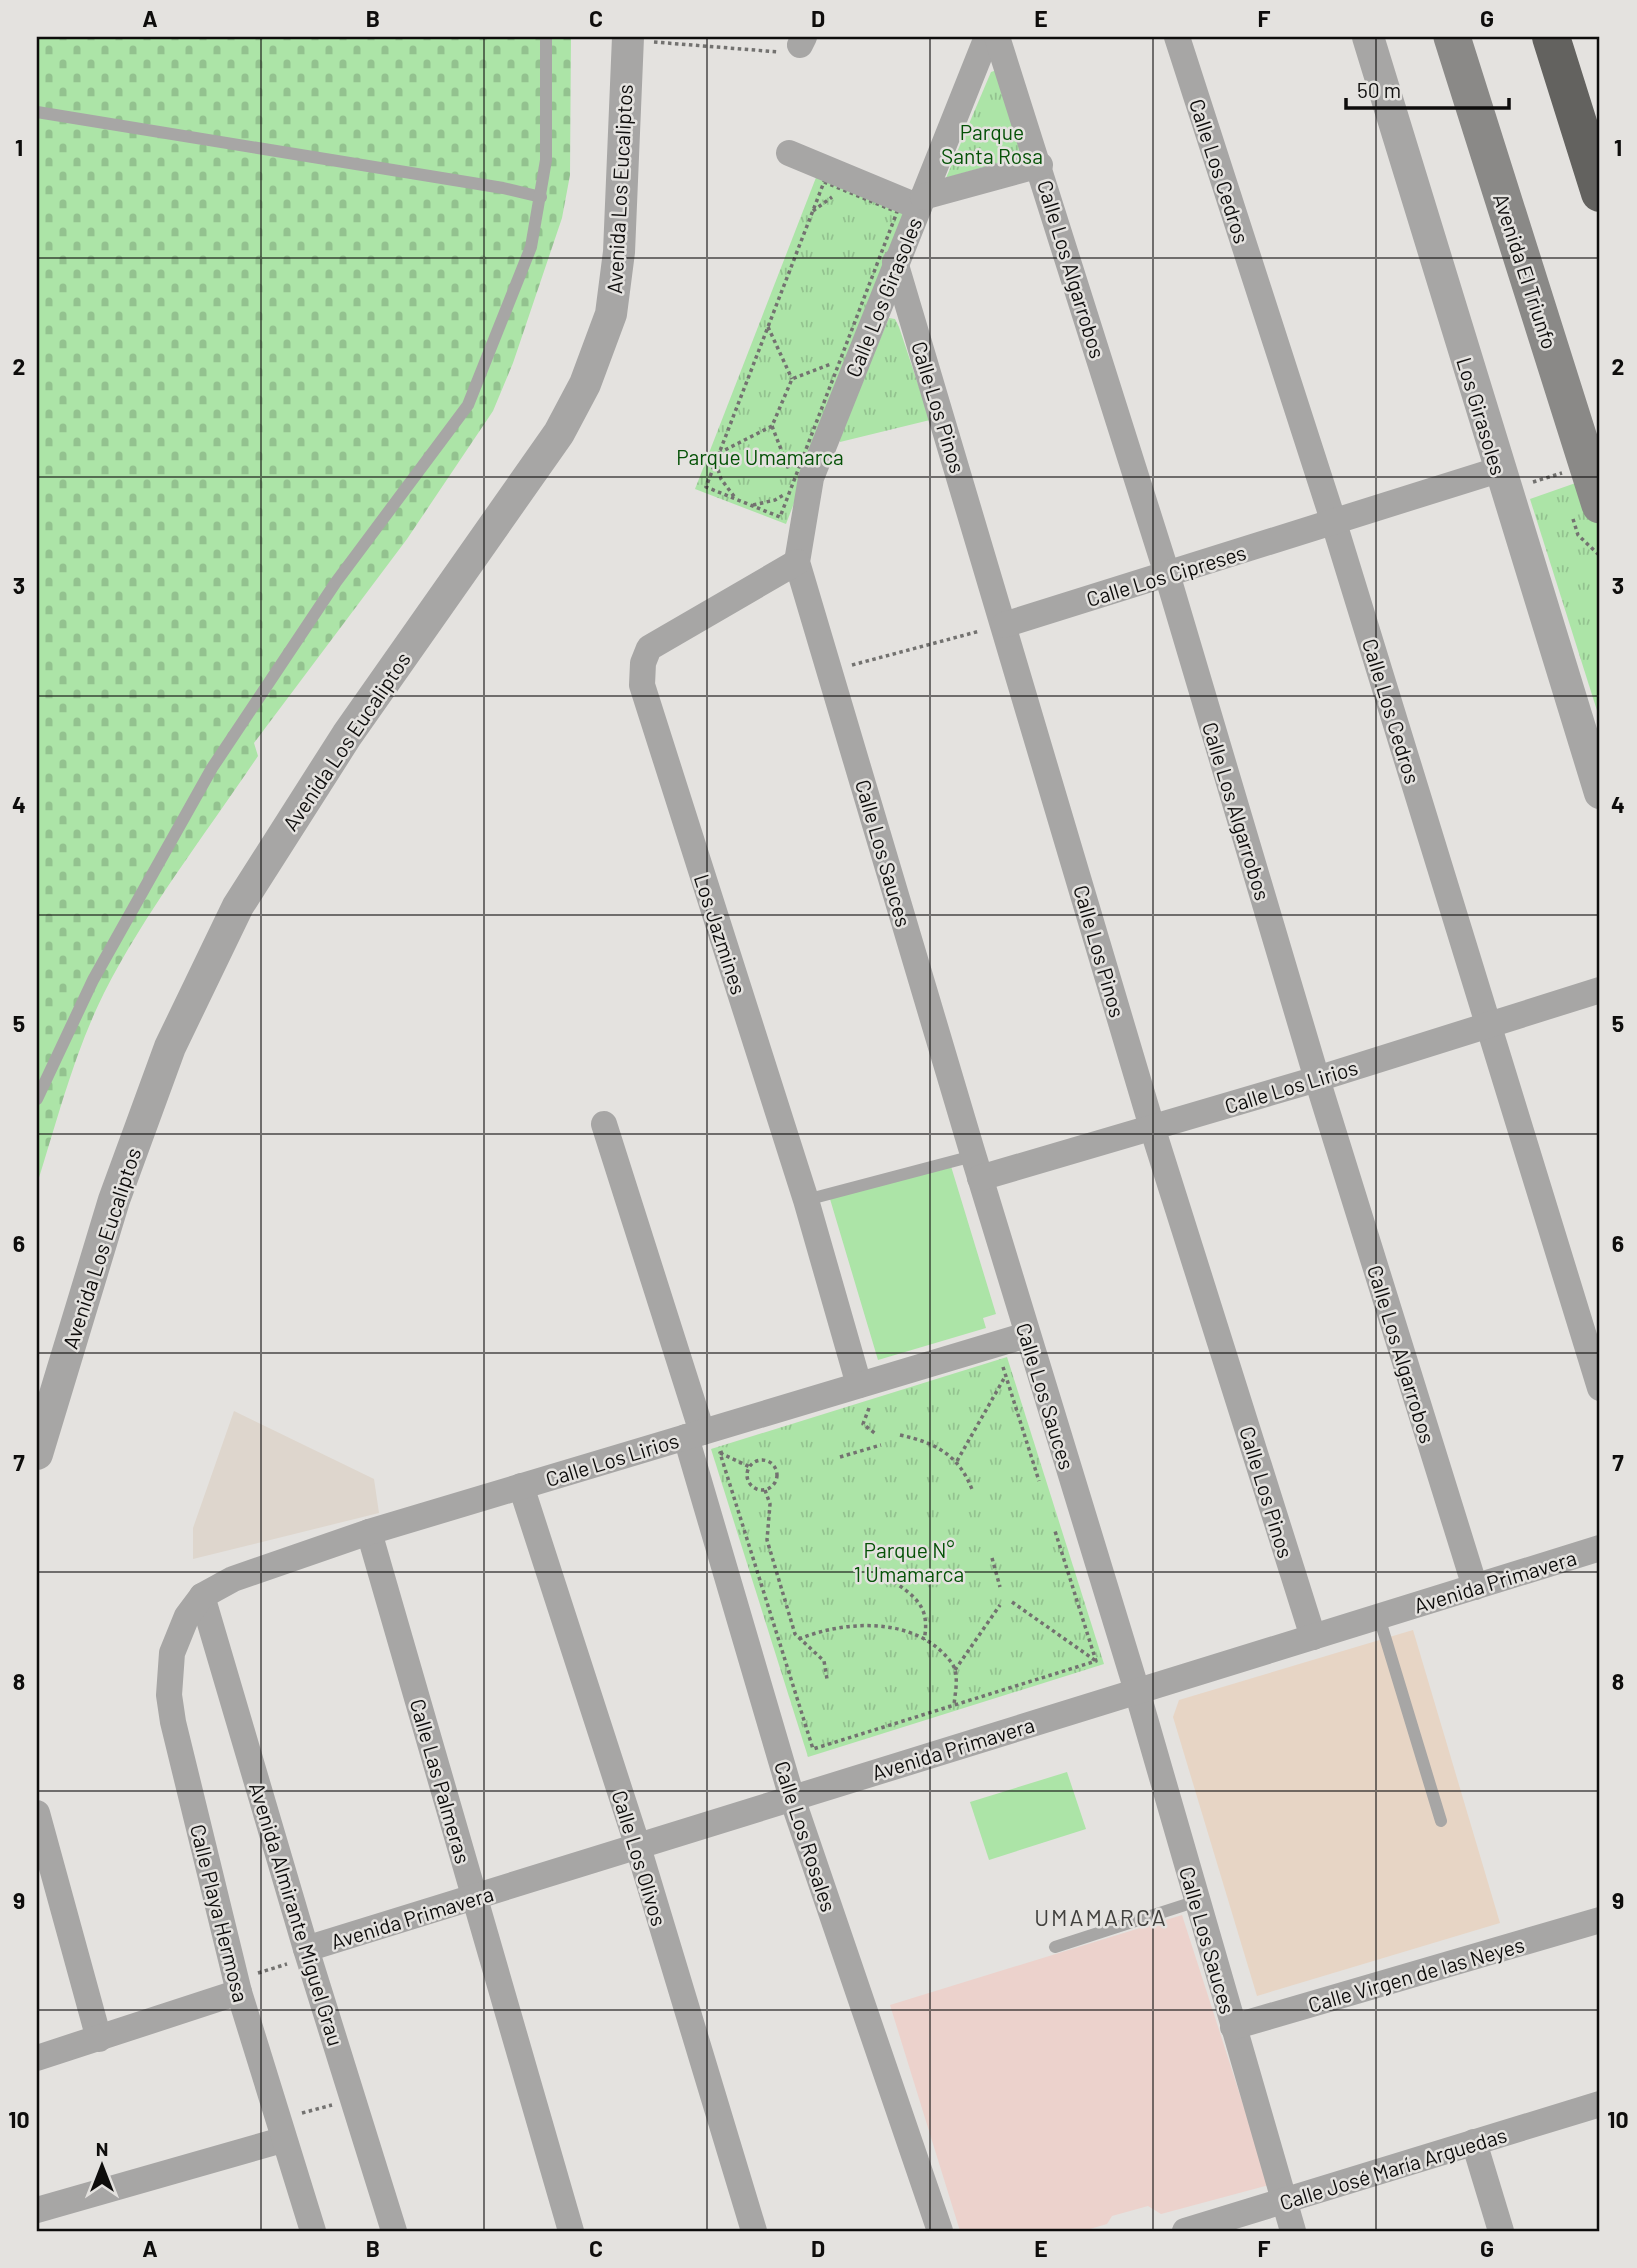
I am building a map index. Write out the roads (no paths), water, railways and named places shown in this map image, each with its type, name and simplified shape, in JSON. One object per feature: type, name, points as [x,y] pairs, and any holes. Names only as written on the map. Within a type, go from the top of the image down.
[{"type":"highway","points":[[1549,37],[1600,193]]},
{"type":"main road","name":"Avenida El Triunfo","points":[[1452,37],[1600,505]]},
{"type":"street","name":"Calle Los Girasoles","points":[[797,562],[811,478],[986,37]]},
{"type":"street","name":"Calle Los Algarrobos","points":[[997,37],[1040,165],[1167,574],[1317,1079],[1475,1587]]},
{"type":"street","name":"Calle Los Cedros","points":[[1177,37],[1334,523],[1600,1388]]},
{"type":"street","name":"Los Girasoles","points":[[1368,37],[1511,477],[1600,793]]},
{"type":"street","name":"Avenida Los Eucaliptos","points":[[37,1454],[114,1200],[142,1123],[170,1047],[238,906],[347,735],[559,433],[586,384],[611,314],[618,264],[628,38]]},
{"type":"street","points":[[789,153],[921,202],[1040,165]]},
{"type":"street","name":"Calle Los Pinos","points":[[895,262],[1153,1127],[1312,1637]]},
{"type":"street","name":"Calle Los Cipreses","points":[[1004,625],[1334,523],[1511,477]]},
{"type":"street","name":"Calle Los Sauces","points":[[797,562],[1027,1335],[1137,1692],[1293,2231]]},
{"type":"street","name":"Los Jazmines","points":[[797,562],[649,648],[643,663],[642,685],[806,1200],[858,1398]]},
{"type":"street","name":"Calle Los Lirios","points":[[977,1167],[1153,1127],[1317,1079],[1600,990]]},
{"type":"street","name":"Calle Los Rosales","points":[[604,1124],[694,1434],[792,1798],[940,2231]]},
{"type":"street","name":"Calle Los Lirios","points":[[202,1596],[233,1579],[369,1532],[694,1434],[858,1398],[1027,1335]]},
{"type":"street","name":"Calle Los Olivos","points":[[521,1486],[638,1847],[754,2231]]},
{"type":"street","name":"Calle Las Palmeras","points":[[369,1532],[571,2231]]},
{"type":"street","name":"Avenida Primavera","points":[[307,1954],[475,1897],[1600,1548]]},
{"type":"street","name":"Avenida Almirante Miguel Grau","points":[[202,1596],[307,1954],[394,2231]]},
{"type":"street","name":"Calle Playa Hermosa","points":[[202,1596],[187,1616],[172,1653],[169,1695],[237,1986],[313,2231]]},
{"type":"street","points":[[37,1813],[99,2039]]},
{"type":"street","name":"Calle Virgen de las Neyes","points":[[1233,2027],[1600,1920]]},
{"type":"street","points":[[37,2058],[99,2039],[237,1986]]},
{"type":"street","name":"Calle José María Arguedas","points":[[1185,2231],[1600,2104]]},
{"type":"street","points":[[37,2210],[280,2130]]},
{"type":"street","points":[[1474,2143],[1501,2231]]},
{"type":"lane","points":[[37,1100],[93,981],[212,768],[337,582],[467,405],[531,247],[546,160],[547,37]]},
{"type":"lane","points":[[37,112],[503,188],[541,197]]},
{"type":"lane","points":[[806,1200],[977,1167]]},
{"type":"lane","points":[[1379,1617],[1441,1821]]},
{"type":"lane","points":[[1055,1948],[1197,1901]]},
{"type":"district","name":"UMAMARCA","points":[[1101,1917]]},
{"type":"park label","name":"Parque Santa Rosa","points":[[992,143]]},
{"type":"park label","name":"Parque Umamarca","points":[[760,456]]},
{"type":"park label","name":"Parque N° 1 Umamarca","points":[[909,1561]]}]
